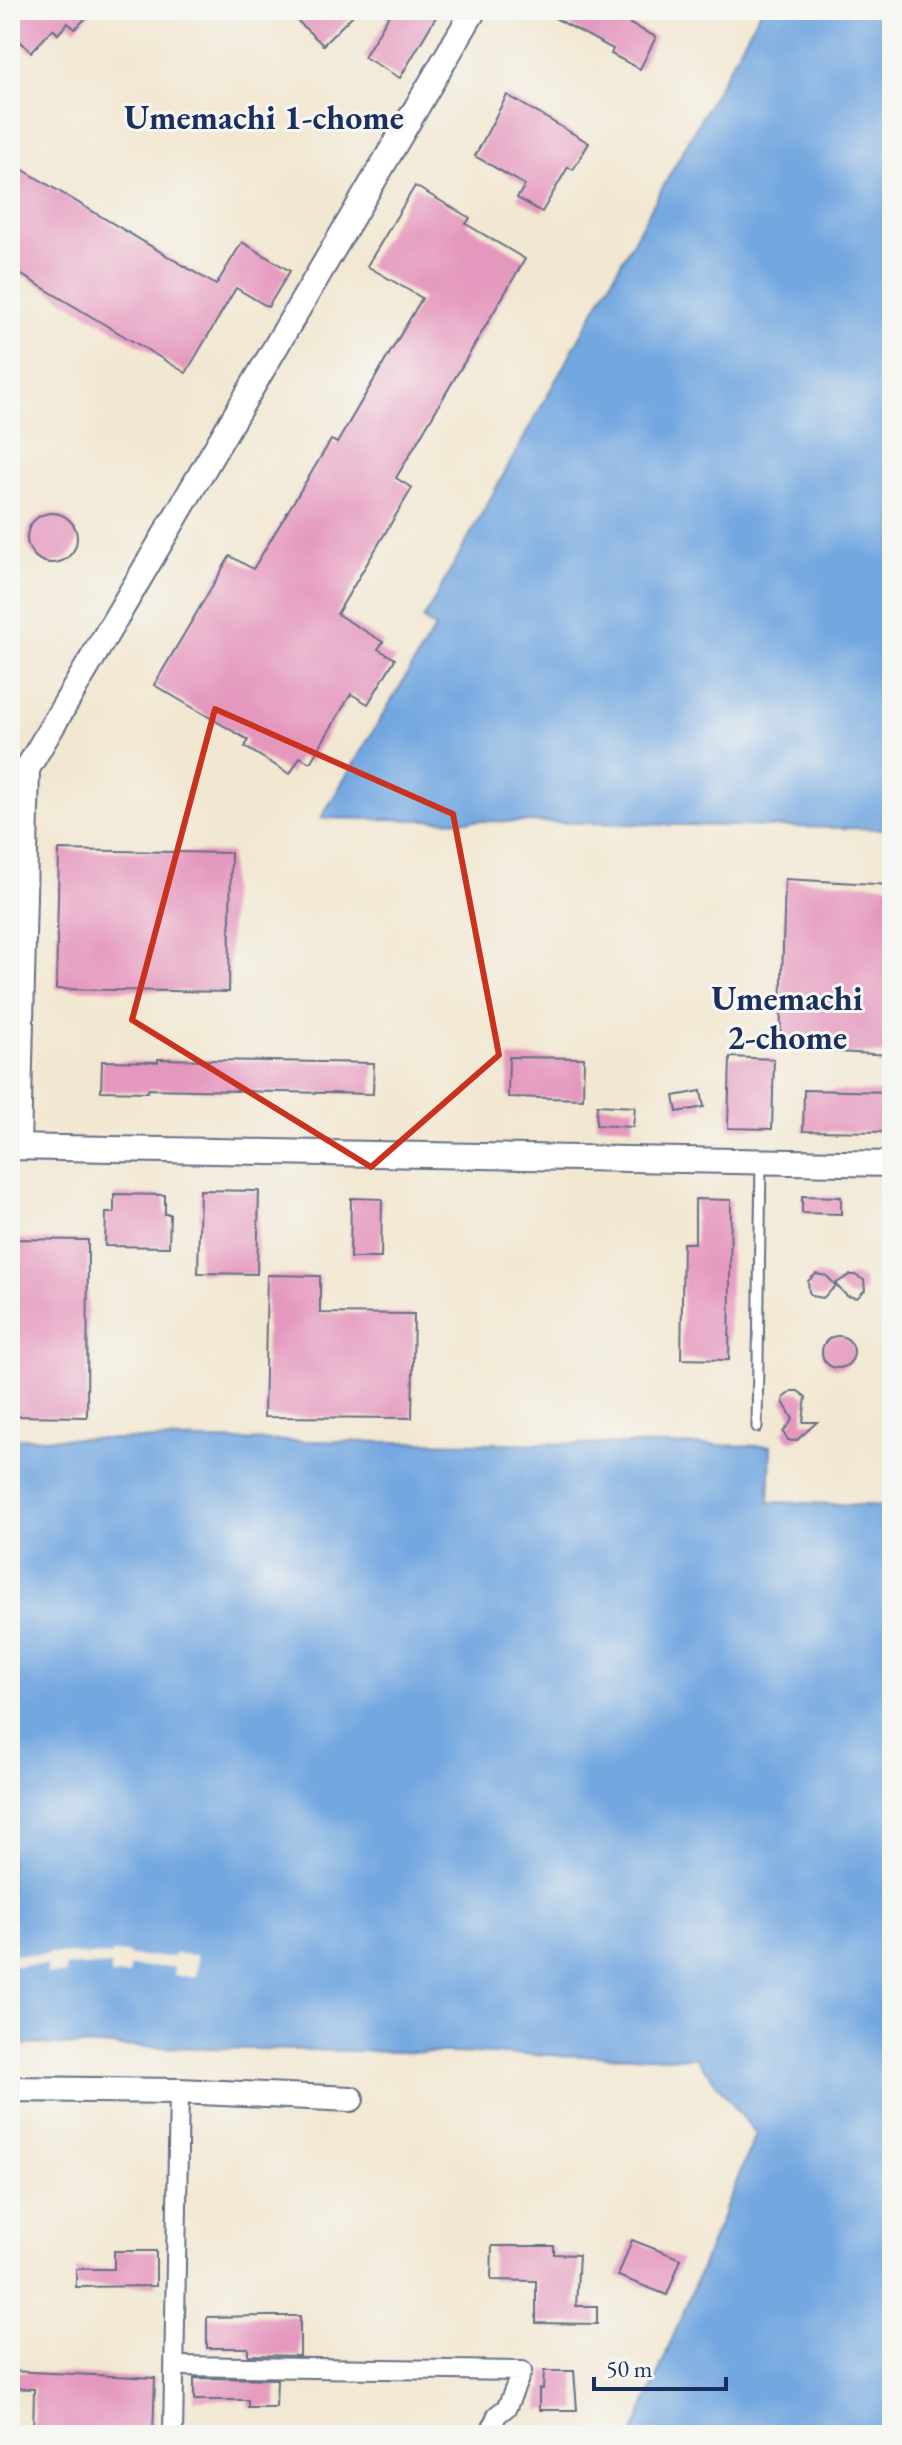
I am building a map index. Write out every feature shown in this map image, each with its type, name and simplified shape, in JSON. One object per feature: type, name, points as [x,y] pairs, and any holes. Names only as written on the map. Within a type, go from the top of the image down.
[{"type":"street","points":[[474,10],[19,768],[14,1147],[892,1164]]},
{"type":"street","points":[[10,2089],[179,2091],[351,2099]]},
{"type":"street","points":[[173,2435],[179,2091]]},
{"type":"street","points":[[175,2366],[522,2371],[507,2407],[497,2415],[489,2435]]},
{"type":"lane","points":[[757,1427],[761,1162]]},
{"type":"highlighted area","points":[[215,709],[453,814],[499,1055],[371,1167],[132,1020]]},
{"type":"water","points":[[761,10],[892,10],[892,829],[321,818],[435,628],[423,620]]},
{"type":"water","points":[[10,1438],[771,1446],[769,1502],[892,1506],[892,2435],[633,2435],[756,2134],[696,2058],[10,2044]]},
{"type":"pier","points":[[10,1954],[197,1955],[197,1976],[174,1976],[174,1967],[129,1967],[129,1975],[111,1975],[111,1966],[66,1966],[65,1974],[47,1974],[47,1965],[10,1965]]},
{"type":"building","points":[[10,10],[94,10],[75,29],[68,23],[58,34],[53,29],[31,52],[10,31]]},
{"type":"building","points":[[286,10],[358,10],[323,45]]},
{"type":"building","points":[[392,10],[440,10],[400,78],[364,57]]},
{"type":"building","points":[[540,10],[603,10],[656,37],[640,69],[611,54],[613,49]]},
{"type":"building","points":[[507,95],[589,143],[573,170],[568,167],[542,212],[517,198],[525,185],[475,156]]},
{"type":"building","points":[[10,162],[216,285],[242,242],[290,271],[268,307],[236,288],[186,373],[10,268]]},
{"type":"building","points":[[415,186],[470,218],[466,224],[525,259],[396,478],[412,488],[337,614],[383,642],[378,649],[395,659],[368,704],[351,694],[310,763],[300,757],[290,774],[245,747],[248,740],[154,685],[230,556],[253,569],[331,440],[337,443],[422,298],[367,266]]},
{"type":"building","points":[[52,513],[70,520],[77,538],[70,556],[52,563],[34,556],[27,538],[34,520]]},
{"type":"building","points":[[59,850],[231,853],[229,992],[56,989]]},
{"type":"building","points":[[785,879],[892,885],[892,1055],[836,1052],[836,1048],[780,1046]]},
{"type":"building","points":[[509,1057],[584,1058],[583,1099],[508,1097]]},
{"type":"building","points":[[730,1057],[774,1059],[772,1129],[728,1128]]},
{"type":"building","points":[[158,1059],[374,1063],[373,1094],[148,1089],[148,1092],[101,1091],[102,1061],[158,1062]]},
{"type":"building","points":[[804,1090],[892,1092],[892,1132],[803,1131]]},
{"type":"building","points":[[701,1091],[704,1107],[677,1112],[674,1096]]},
{"type":"building","points":[[597,1105],[635,1107],[633,1127],[596,1125]]},
{"type":"building","points":[[200,1190],[259,1191],[257,1274],[198,1273]]},
{"type":"building","points":[[114,1194],[165,1195],[165,1214],[170,1214],[169,1247],[105,1246],[106,1213],[114,1213]]},
{"type":"building","points":[[802,1196],[841,1197],[841,1214],[802,1213]]},
{"type":"building","points":[[351,1198],[382,1199],[381,1258],[350,1258]]},
{"type":"building","points":[[695,1199],[731,1200],[729,1360],[681,1359],[683,1243],[695,1243]]},
{"type":"building","points":[[10,1239],[88,1240],[87,1417],[10,1416]]},
{"type":"building","points":[[816,1274],[827,1276],[836,1286],[823,1298],[812,1296],[809,1292],[808,1281]]},
{"type":"building","points":[[267,1275],[320,1276],[320,1313],[414,1314],[412,1418],[264,1417]]},
{"type":"building","points":[[850,1275],[864,1280],[865,1290],[857,1298],[847,1296],[835,1284]]},
{"type":"building","points":[[838,1336],[849,1341],[854,1352],[849,1363],[838,1368],[827,1363],[822,1352],[827,1341]]},
{"type":"building","points":[[792,1391],[806,1397],[803,1422],[817,1422],[793,1441],[788,1440],[783,1432],[793,1419],[783,1402]]},
{"type":"building","points":[[632,2240],[681,2259],[667,2295],[618,2276]]},
{"type":"building","points":[[492,2246],[554,2246],[554,2254],[579,2255],[576,2306],[597,2306],[597,2324],[536,2323],[536,2281],[491,2280]]},
{"type":"building","points":[[114,2251],[156,2251],[156,2286],[76,2287],[76,2269],[114,2269]]},
{"type":"building","points":[[300,2316],[300,2356],[248,2355],[248,2348],[207,2348],[207,2317]]},
{"type":"building","points":[[10,2371],[155,2378],[153,2435],[33,2435],[34,2389],[10,2388]]},
{"type":"building","points":[[544,2371],[574,2371],[577,2410],[539,2410],[539,2389],[543,2389]]},
{"type":"building","points":[[194,2378],[277,2379],[276,2407],[248,2407],[248,2400],[194,2400]]},
{"type":"district","name":"Umemachi 1-chome","points":[[264,117]]},
{"type":"district","name":"Umemachi 2-chome","points":[[787,1018]]}]
